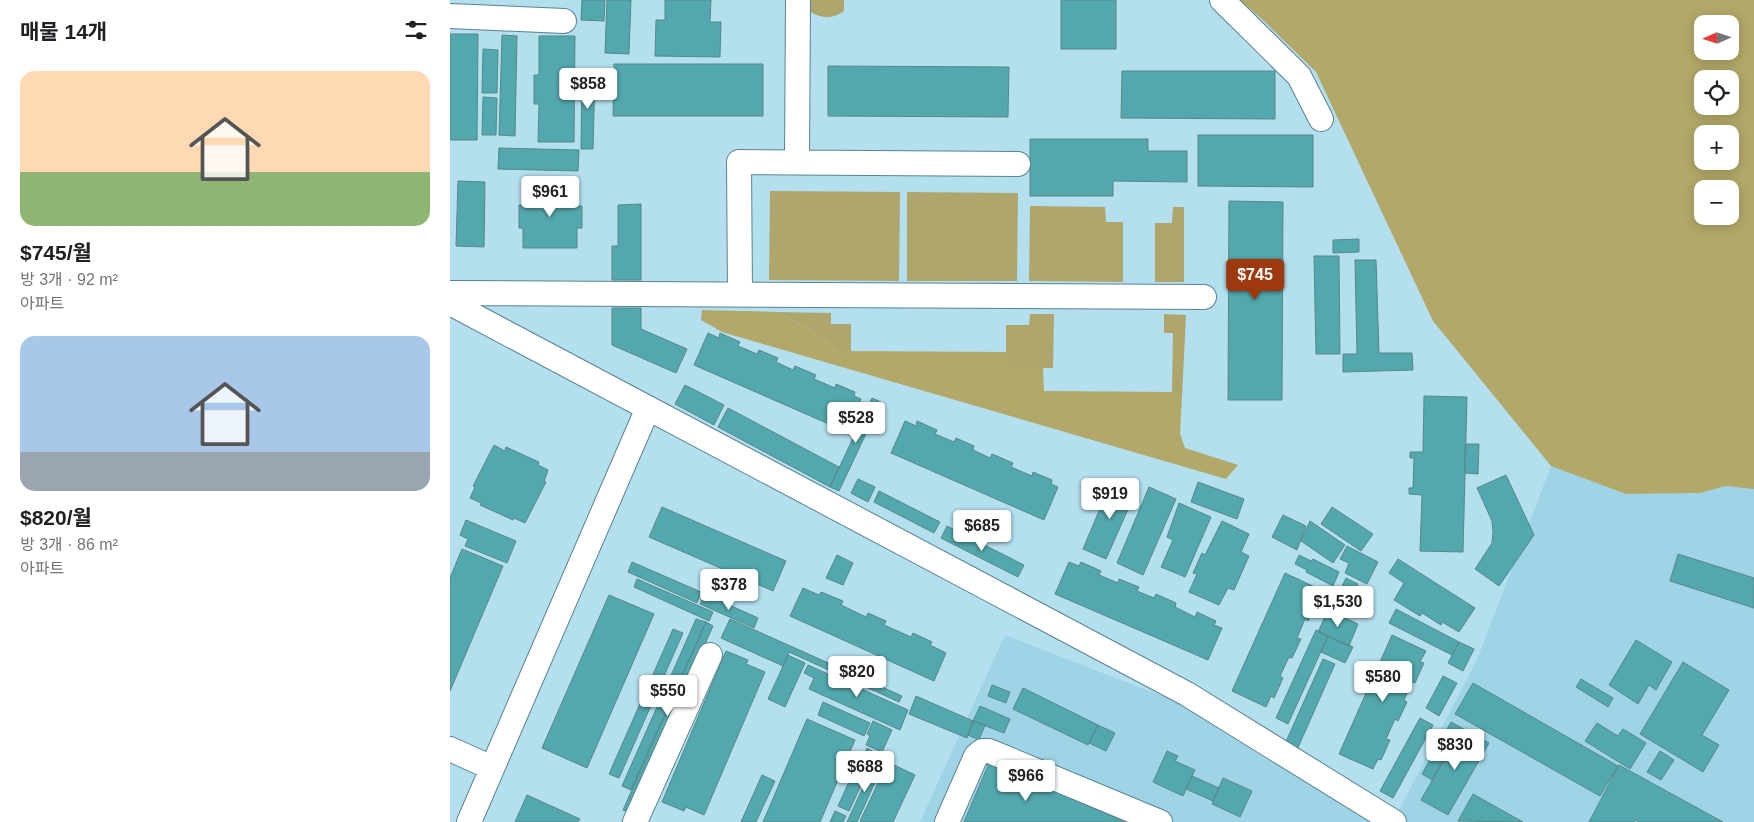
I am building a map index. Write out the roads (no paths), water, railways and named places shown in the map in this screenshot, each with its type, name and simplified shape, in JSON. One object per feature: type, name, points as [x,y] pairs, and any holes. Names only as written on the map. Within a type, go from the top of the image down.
[{"type":"street","points":[[797,162],[798,0]]},
{"type":"street","points":[[1222,0],[1299,76],[1321,119]]},
{"type":"street","points":[[450,16],[564,21]]},
{"type":"street","points":[[740,294],[739,162],[1018,164]]},
{"type":"street","points":[[450,293],[1204,297]]},
{"type":"street","points":[[450,303],[1187,694],[1394,822]]},
{"type":"street","points":[[469,822],[648,408]]},
{"type":"street","points":[[636,822],[710,655]]},
{"type":"street","points":[[450,748],[492,768]]},
{"type":"street","points":[[947,822],[976,756],[982,751],[989,752],[1160,822]]}]
